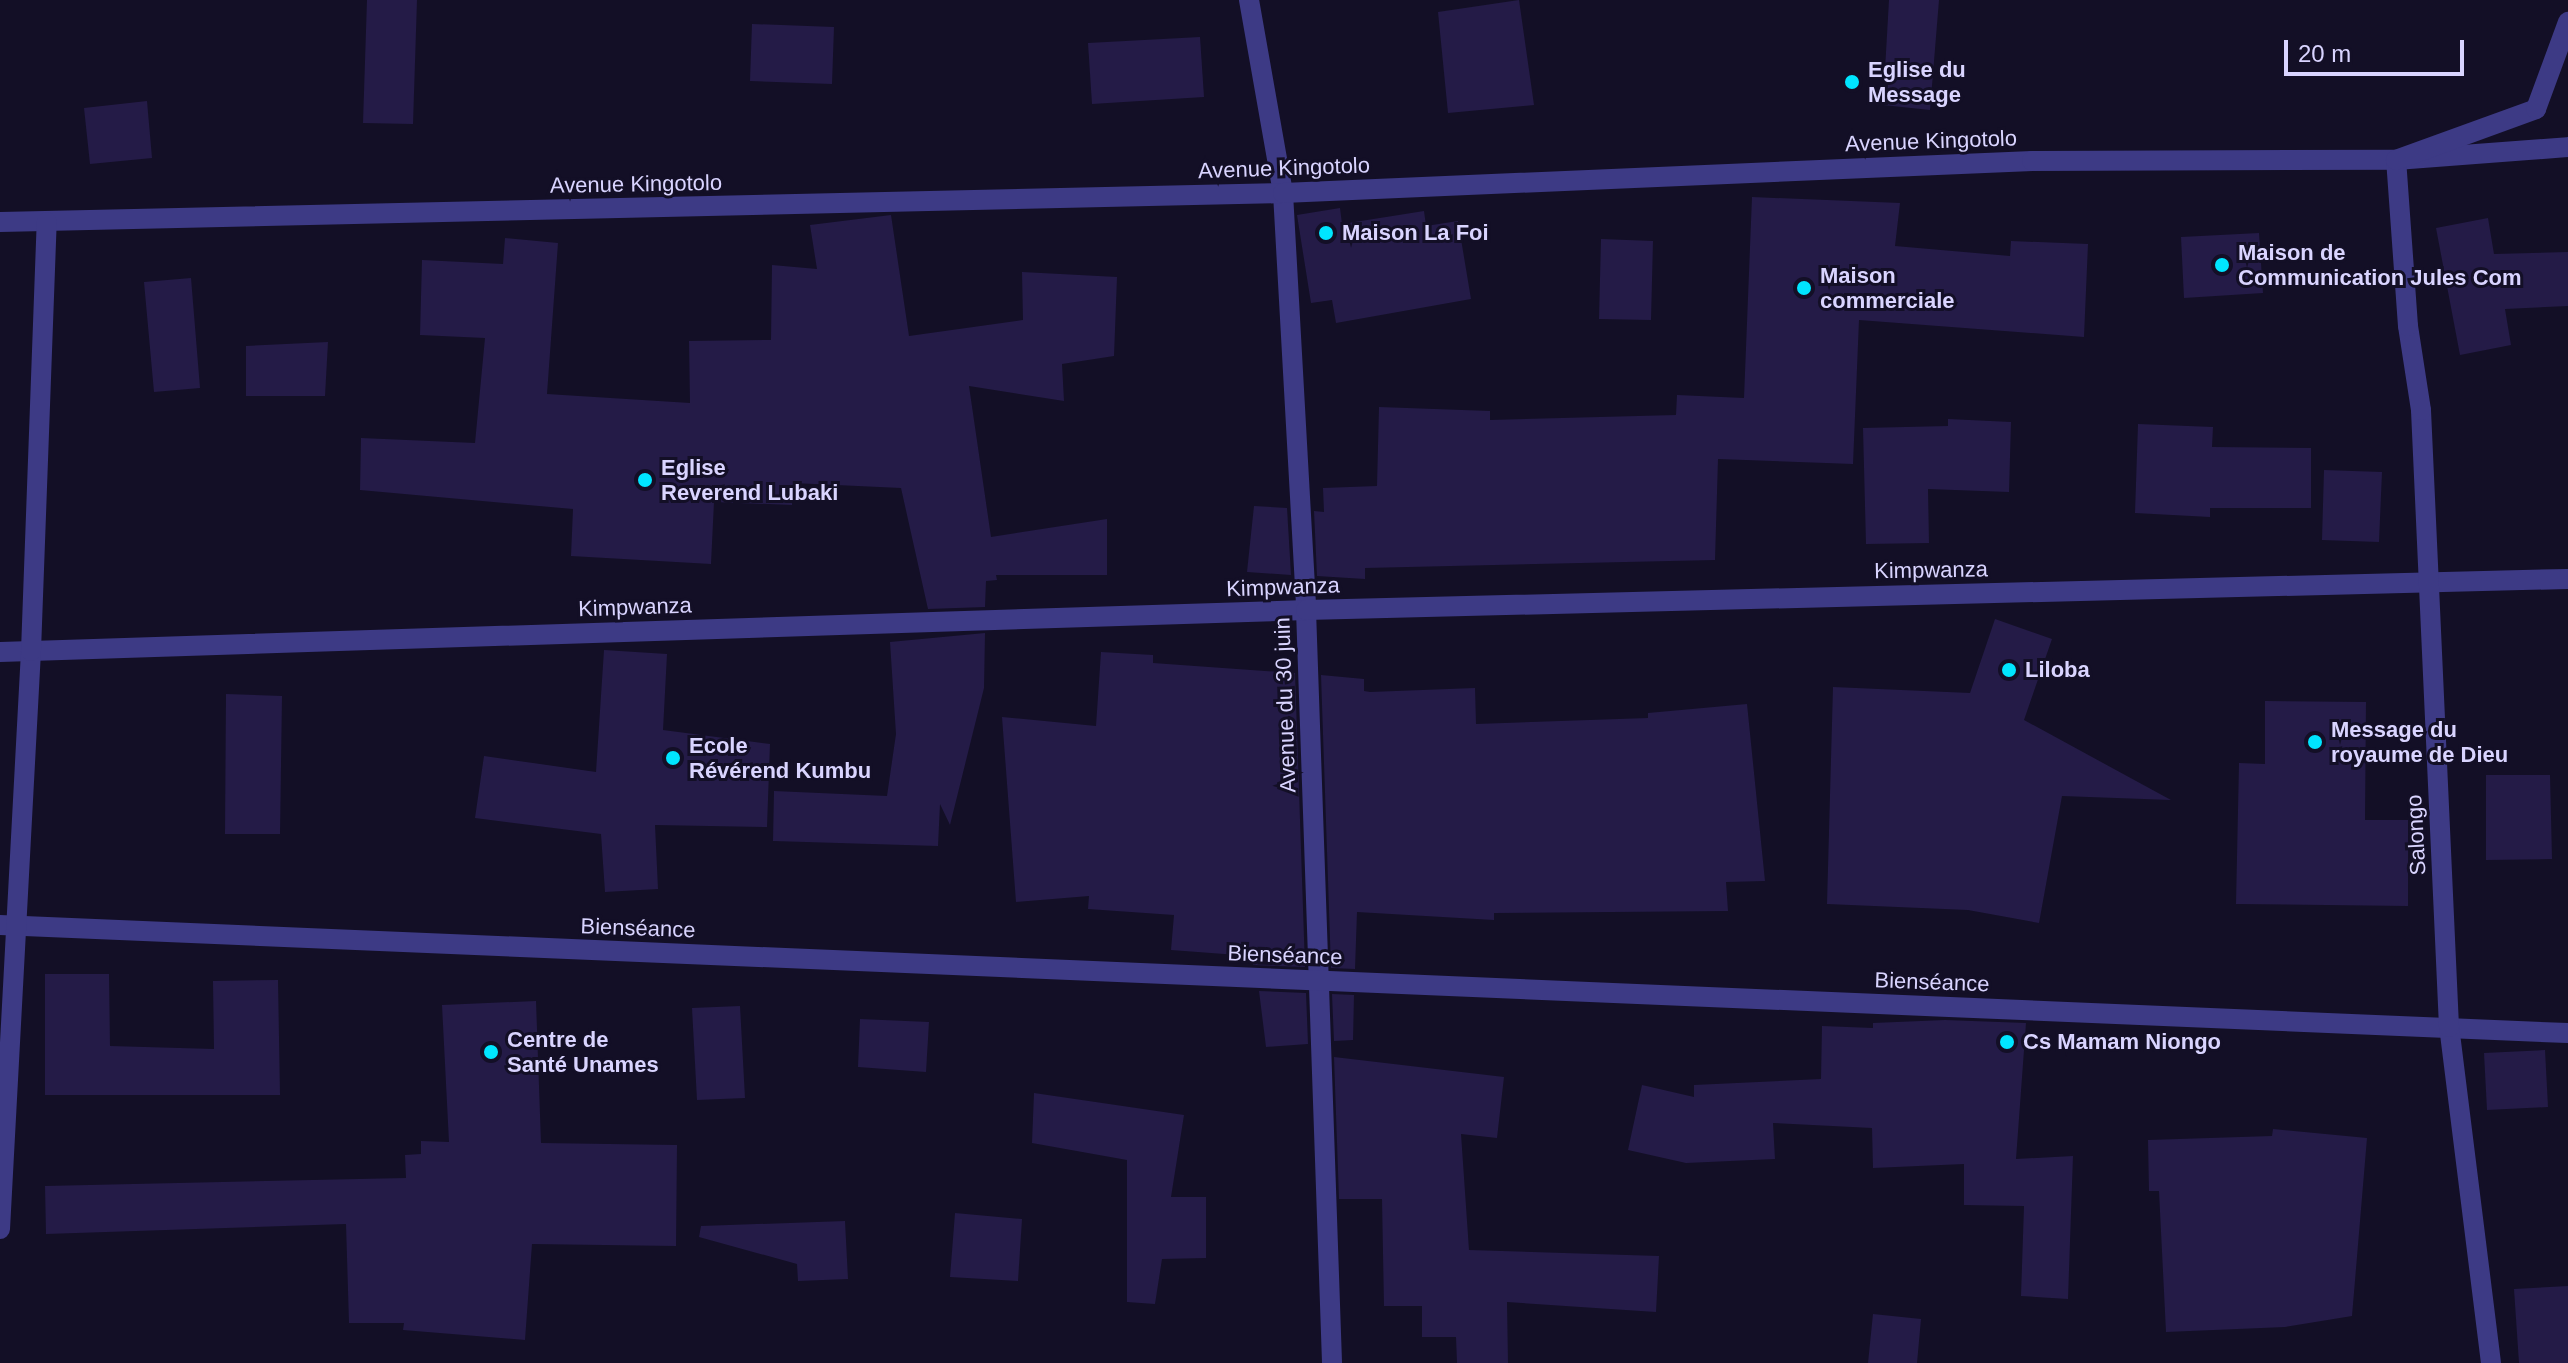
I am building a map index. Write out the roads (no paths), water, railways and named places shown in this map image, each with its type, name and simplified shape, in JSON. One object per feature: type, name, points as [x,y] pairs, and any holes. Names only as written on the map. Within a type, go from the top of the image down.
[{"type":"street","name":"Avenue du 30 juin","points":[[1249,0],[1283,193],[1306,610],[1332,1363]]},
{"type":"street","points":[[2396,160],[2536,109],[2568,22]]},
{"type":"street","name":"Avenue Kingotolo","points":[[0,222],[1283,193],[2032,161],[2396,160],[2568,147]]},
{"type":"street","name":"Salongo","points":[[2396,160],[2408,326],[2421,410],[2449,1027],[2491,1363]]},
{"type":"street","points":[[0,1229],[7,926],[31,651],[47,222]]},
{"type":"street","name":"Kimpwanza","points":[[0,652],[1306,610],[2568,579]]},
{"type":"street","name":"Bienséance","points":[[7,926],[2568,1033]]},
{"type":"place","name":"Eglise du Message","points":[[1852,82]]},
{"type":"place","name":"Maison La Foi","points":[[1326,233]]},
{"type":"place","name":"Maison de Communication Jules Com","points":[[2222,265]]},
{"type":"place","name":"Maison commerciale","points":[[1804,288]]},
{"type":"place","name":"Eglise Reverend Lubaki","points":[[645,480]]},
{"type":"place","name":"Liloba","points":[[2009,670]]},
{"type":"place","name":"Message du royaume de Dieu","points":[[2315,742]]},
{"type":"place","name":"Ecole Révérend Kumbu","points":[[673,758]]},
{"type":"place","name":"Cs Mamam Niongo","points":[[2007,1042]]},
{"type":"place","name":"Centre de Santé Unames","points":[[491,1052]]}]
